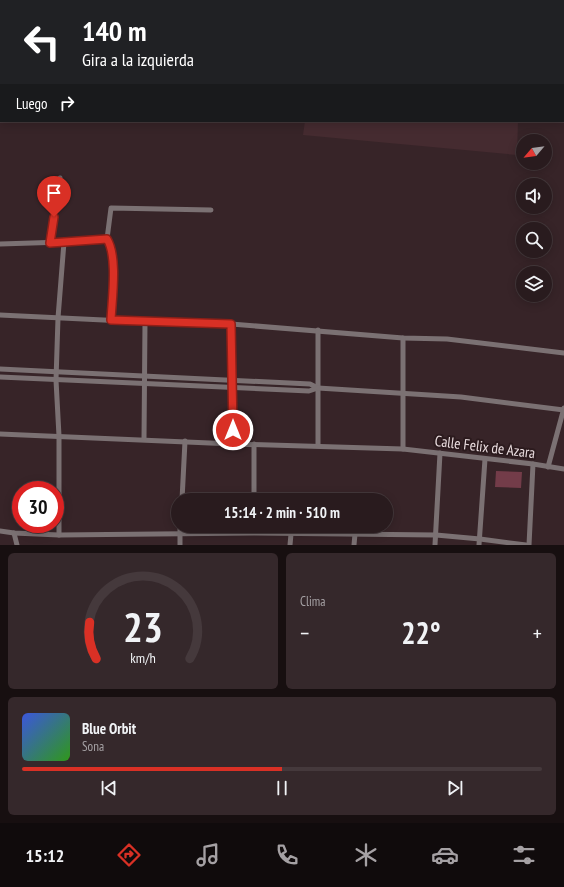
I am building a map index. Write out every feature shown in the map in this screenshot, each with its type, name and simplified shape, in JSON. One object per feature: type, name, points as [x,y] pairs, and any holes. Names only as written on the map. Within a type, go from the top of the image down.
[{"type":"street","points":[[50,243],[60,178]]},
{"type":"street","points":[[111,320],[113,257],[112,250],[107,239],[111,208],[211,210]]},
{"type":"street","points":[[0,244],[50,243],[107,239]]},
{"type":"street","points":[[59,535],[59,436],[56,372],[58,318],[64,242]]},
{"type":"street","points":[[0,315],[145,322],[231,324],[403,338],[447,339],[564,353]]},
{"type":"street","points":[[144,439],[145,322]]},
{"type":"street","points":[[231,324],[233,444]]},
{"type":"street","points":[[318,330],[318,446]]},
{"type":"street","points":[[403,338],[403,449]]},
{"type":"street","points":[[0,370],[310,384],[318,388]]},
{"type":"street","points":[[0,377],[309,391],[318,388],[461,397],[564,409],[548,467]]},
{"type":"street","name":"Calle Felix de Azara","points":[[0,434],[233,444],[403,449],[564,469]]},
{"type":"street","points":[[182,493],[185,441]]},
{"type":"street","points":[[254,444],[254,493]]},
{"type":"street","points":[[435,545],[440,453]]},
{"type":"street","points":[[479,545],[485,458]]},
{"type":"street","points":[[530,545],[533,464]]},
{"type":"street","points":[[0,531],[12,533]]},
{"type":"street","points":[[17,545],[14,533],[59,535],[436,534],[526,545]]},
{"type":"street","points":[[180,534],[180,545]]},
{"type":"street","points":[[290,545],[291,534]]},
{"type":"street","points":[[354,545],[355,534]]},
{"type":"shaded area","points":[[305,122],[518,122],[518,134],[516,134],[516,155],[303,135]]},
{"type":"shaded area","points":[[496,471],[522,472],[521,488],[495,487]]},
{"type":"route","points":[[54,217],[50,243],[107,239],[112,250],[113,257],[111,320],[231,324],[233,430]]}]
